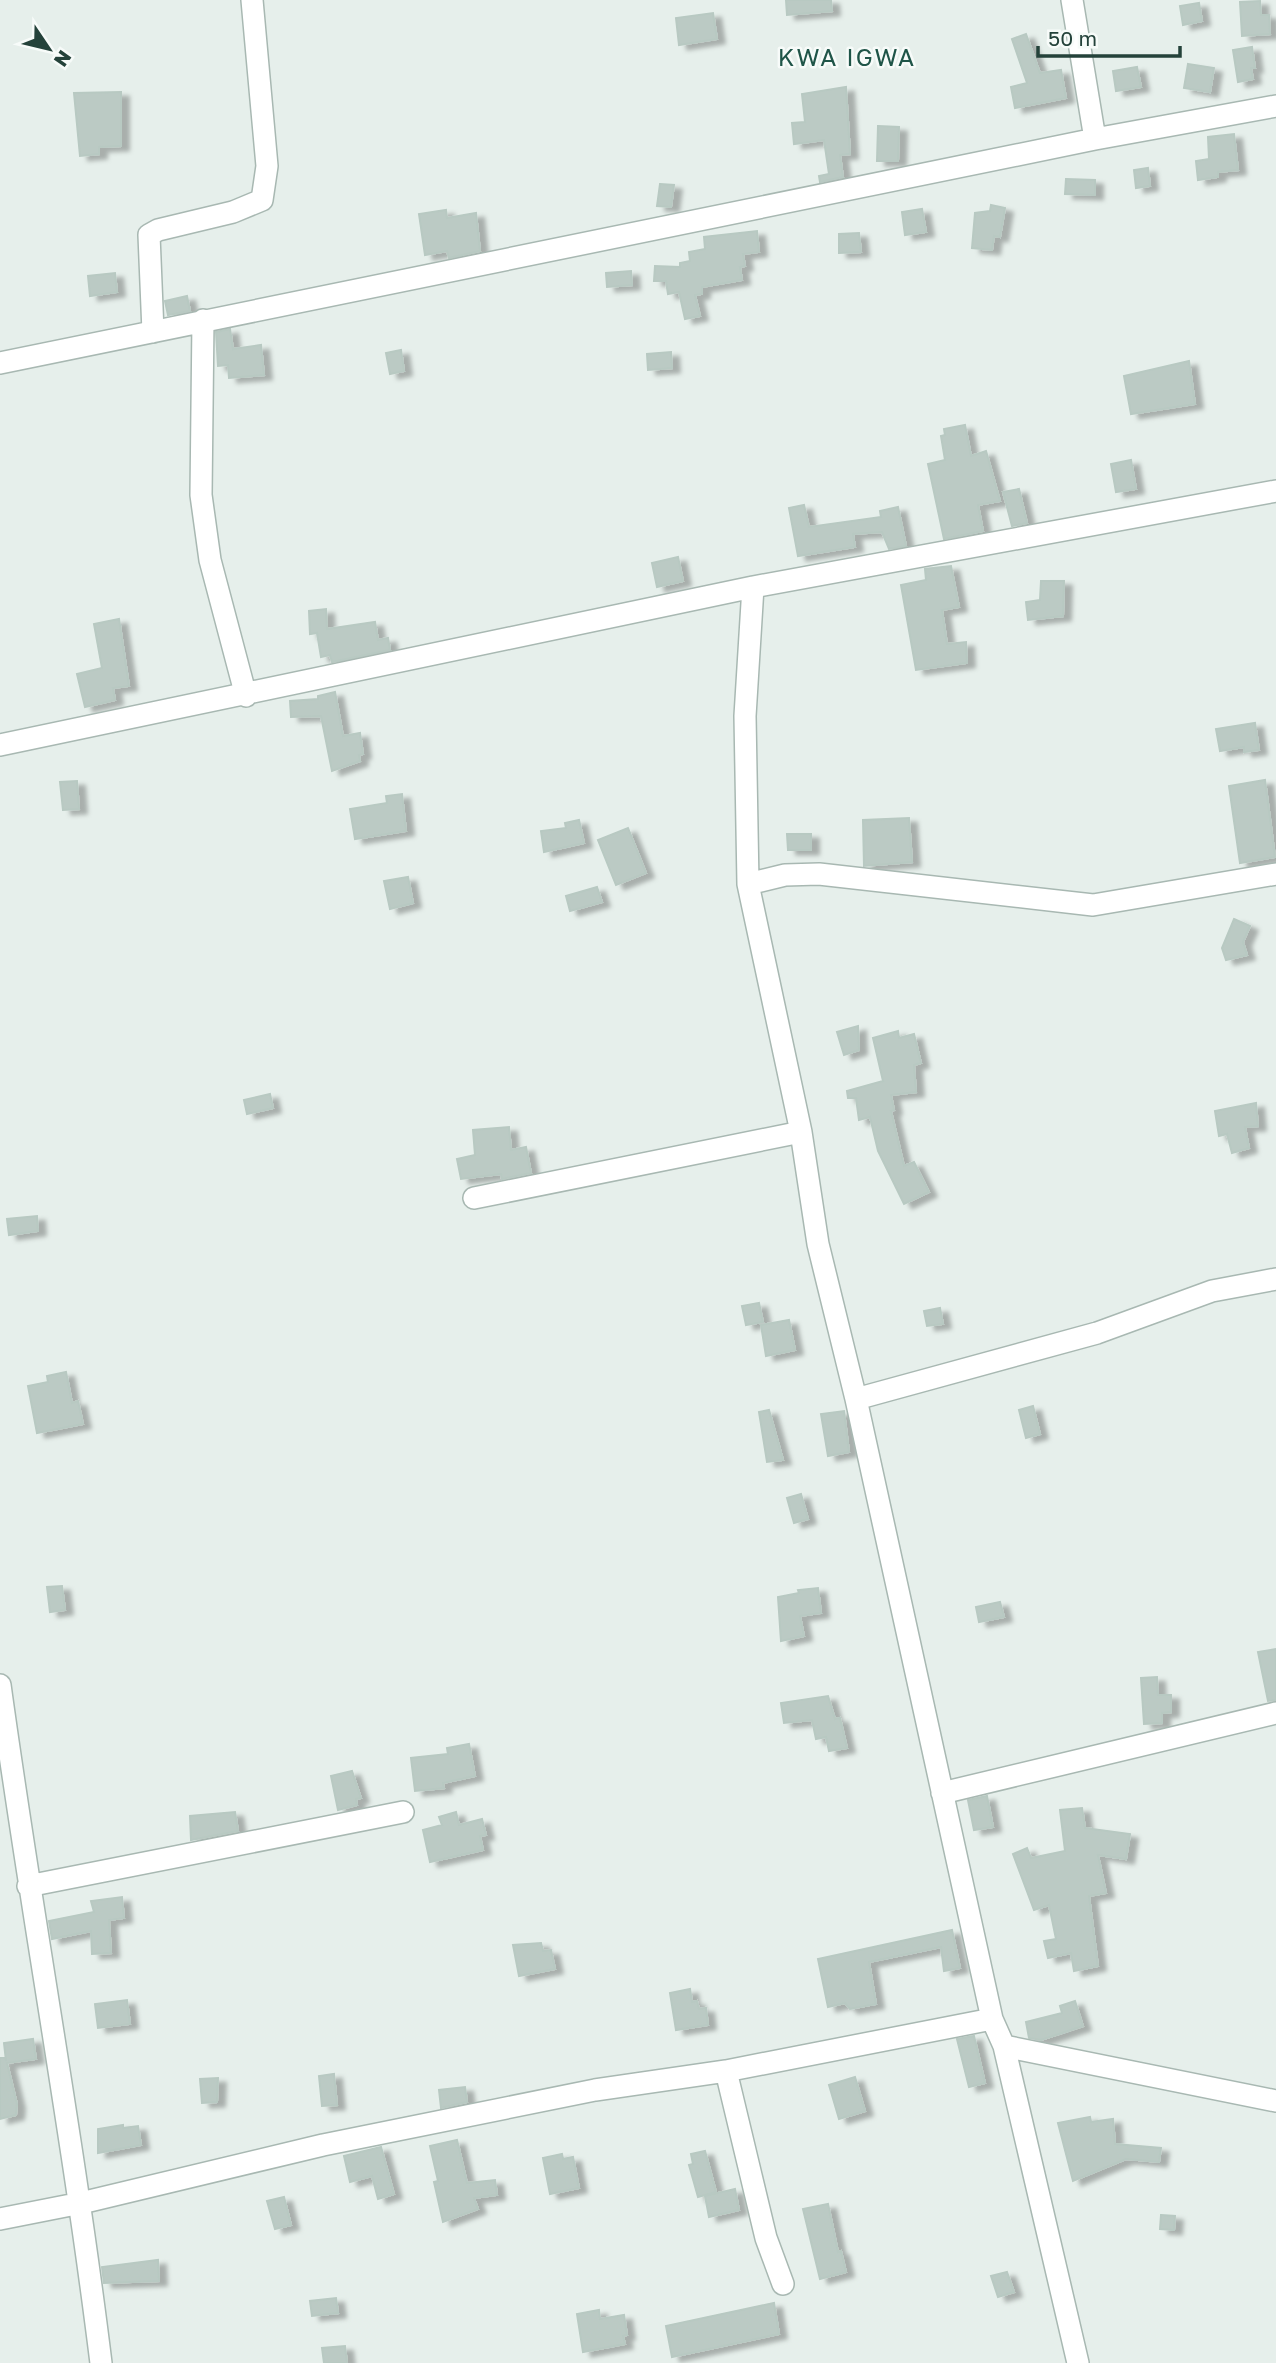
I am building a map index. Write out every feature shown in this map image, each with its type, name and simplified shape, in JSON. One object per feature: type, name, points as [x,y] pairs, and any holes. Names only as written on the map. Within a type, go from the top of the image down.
[{"type":"street","points":[[153,331],[149,235],[158,230],[233,212],[262,200],[267,166],[251,0]]},
{"type":"street","points":[[1072,0],[1095,139]]},
{"type":"street","points":[[0,363],[1095,139],[1276,106]]},
{"type":"street","points":[[204,320],[201,495],[210,560],[246,696]]},
{"type":"street","points":[[0,745],[246,696],[753,587],[1276,491]]},
{"type":"street","points":[[753,587],[745,716],[748,884],[801,1132],[818,1244],[856,1399],[992,2019],[1004,2046],[1078,2363]]},
{"type":"street","points":[[748,884],[785,875],[819,874],[1093,905],[1276,874]]},
{"type":"street","points":[[474,1198],[801,1132]]},
{"type":"street","points":[[856,1399],[1097,1333],[1212,1291],[1276,1279]]},
{"type":"street","points":[[0,1685],[28,1886],[81,2203],[101,2363]]},
{"type":"street","points":[[942,1793],[1276,1713]]},
{"type":"street","points":[[28,1886],[404,1812]]},
{"type":"street","points":[[0,2219],[81,2203],[323,2145],[595,2090],[726,2071],[992,2019]]},
{"type":"street","points":[[1004,2046],[1276,2101]]},
{"type":"street","points":[[726,2071],[766,2238],[783,2284]]},
{"type":"building","points":[[786,0],[831,0],[832,11],[787,15]]},
{"type":"building","points":[[1260,1],[1261,15],[1269,15],[1270,34],[1242,36],[1240,2]]},
{"type":"building","points":[[1199,3],[1202,21],[1183,25],[1180,6]]},
{"type":"building","points":[[713,13],[717,39],[679,45],[676,18]]},
{"type":"building","points":[[1026,34],[1040,73],[1061,70],[1066,98],[1015,108],[1011,87],[1027,83],[1012,39]]},
{"type":"building","points":[[1252,47],[1255,68],[1251,68],[1253,79],[1238,82],[1233,50]]},
{"type":"building","points":[[1188,64],[1214,68],[1210,92],[1184,88]]},
{"type":"building","points":[[1137,67],[1141,87],[1116,91],[1113,71]]},
{"type":"building","points":[[846,87],[850,154],[840,155],[843,177],[820,182],[819,176],[829,174],[824,140],[794,144],[792,123],[805,122],[802,94]]},
{"type":"building","points":[[121,92],[121,146],[99,147],[99,154],[80,156],[74,93]]},
{"type":"building","points":[[878,126],[899,127],[898,161],[877,161]]},
{"type":"building","points":[[1234,134],[1238,170],[1218,172],[1218,177],[1198,180],[1196,161],[1209,159],[1208,137]]},
{"type":"building","points":[[1148,168],[1150,186],[1136,188],[1134,170]]},
{"type":"building","points":[[1066,179],[1095,180],[1095,195],[1065,194]]},
{"type":"building","points":[[660,184],[674,185],[671,207],[657,206]]},
{"type":"building","points":[[991,205],[1005,208],[1000,237],[994,236],[992,250],[972,248],[975,213],[990,211]]},
{"type":"building","points":[[922,209],[926,232],[905,235],[902,212]]},
{"type":"building","points":[[446,210],[447,218],[476,213],[480,251],[449,258],[447,251],[425,255],[419,214]]},
{"type":"building","points":[[757,231],[759,252],[743,254],[745,266],[740,267],[742,280],[702,287],[702,294],[695,295],[700,316],[685,319],[679,292],[668,294],[666,281],[654,281],[655,266],[680,267],[680,263],[690,261],[689,252],[705,249],[704,237]]},
{"type":"building","points":[[859,233],[861,252],[839,253],[839,234]]},
{"type":"building","points":[[631,271],[632,285],[607,287],[606,273]]},
{"type":"building","points":[[115,273],[117,292],[90,296],[88,276]]},
{"type":"building","points":[[187,296],[190,311],[168,315],[165,301]]},
{"type":"building","points":[[230,329],[233,349],[261,345],[264,375],[229,378],[228,365],[218,366],[216,332]]},
{"type":"building","points":[[401,350],[404,371],[390,374],[386,353]]},
{"type":"building","points":[[671,352],[672,368],[648,370],[647,354]]},
{"type":"building","points":[[1189,361],[1195,404],[1131,414],[1124,376]]},
{"type":"building","points":[[965,425],[971,456],[986,451],[1000,501],[978,505],[983,531],[944,539],[928,464],[945,460],[941,436],[945,435],[944,429]]},
{"type":"building","points":[[1131,460],[1136,489],[1116,492],[1111,464]]},
{"type":"building","points":[[1019,489],[1027,523],[1012,526],[1003,492]]},
{"type":"building","points":[[804,505],[809,527],[881,517],[880,511],[898,507],[906,546],[889,549],[882,532],[853,534],[855,547],[798,556],[789,508]]},
{"type":"building","points":[[678,557],[683,581],[657,587],[652,563]]},
{"type":"building","points":[[951,566],[959,607],[942,610],[947,644],[966,642],[967,663],[916,670],[901,585],[926,580],[925,569]]},
{"type":"building","points":[[1041,581],[1064,581],[1063,616],[1028,620],[1026,602],[1040,600]]},
{"type":"building","points":[[326,609],[327,629],[375,622],[378,640],[388,638],[390,650],[332,662],[330,655],[321,657],[317,633],[310,634],[309,611]]},
{"type":"building","points":[[119,619],[129,686],[113,688],[115,700],[85,707],[77,674],[102,668],[94,624]]},
{"type":"building","points":[[335,692],[343,736],[360,733],[363,754],[359,755],[360,761],[332,771],[321,716],[291,717],[290,701],[318,699],[318,696]]},
{"type":"building","points":[[1255,723],[1259,750],[1244,752],[1244,747],[1220,751],[1216,729]]},
{"type":"building","points":[[1265,780],[1275,857],[1240,863],[1229,786]]},
{"type":"building","points":[[77,781],[79,809],[63,810],[60,782]]},
{"type":"building","points":[[402,794],[406,831],[355,839],[350,809],[387,803],[386,796]]},
{"type":"building","points":[[909,818],[912,862],[864,866],[863,820]]},
{"type":"building","points":[[579,820],[584,843],[544,852],[541,831],[566,828],[565,823]]},
{"type":"building","points":[[628,828],[646,873],[616,885],[598,840]]},
{"type":"building","points":[[787,834],[811,834],[811,850],[788,850]]},
{"type":"building","points":[[408,877],[413,903],[390,909],[384,881]]},
{"type":"building","points":[[597,887],[602,902],[570,911],[566,896]]},
{"type":"building","points":[[1234,919],[1250,926],[1243,942],[1247,955],[1226,960],[1222,948]]},
{"type":"building","points":[[858,1026],[859,1050],[844,1055],[837,1032]]},
{"type":"building","points":[[898,1031],[899,1038],[914,1034],[921,1063],[914,1065],[916,1092],[891,1095],[894,1110],[891,1111],[904,1166],[914,1162],[929,1192],[904,1204],[878,1151],[870,1117],[859,1120],[856,1098],[848,1098],[847,1091],[883,1081],[873,1038]]},
{"type":"building","points":[[270,1094],[273,1108],[247,1114],[244,1100]]},
{"type":"building","points":[[1256,1103],[1258,1126],[1245,1127],[1249,1148],[1232,1153],[1227,1134],[1219,1136],[1215,1111]]},
{"type":"building","points":[[509,1127],[511,1150],[526,1147],[531,1173],[502,1179],[501,1174],[461,1179],[457,1159],[475,1155],[473,1130]]},
{"type":"building","points":[[37,1216],[38,1231],[9,1235],[7,1219]]},
{"type":"building","points":[[759,1303],[763,1322],[746,1325],[742,1306]]},
{"type":"building","points":[[940,1308],[943,1324],[927,1326],[924,1311]]},
{"type":"building","points":[[789,1320],[795,1350],[766,1356],[761,1325]]},
{"type":"building","points":[[66,1372],[72,1403],[78,1401],[83,1424],[37,1433],[28,1386],[48,1382],[47,1376]]},
{"type":"building","points":[[1033,1406],[1040,1434],[1026,1438],[1019,1410]]},
{"type":"building","points":[[769,1410],[783,1460],[767,1462],[759,1412]]},
{"type":"building","points":[[844,1411],[849,1452],[828,1456],[821,1414]]},
{"type":"building","points":[[801,1494],[808,1519],[794,1523],[787,1498]]},
{"type":"building","points":[[62,1586],[65,1610],[50,1612],[47,1587]]},
{"type":"building","points":[[818,1588],[821,1613],[800,1616],[804,1636],[781,1641],[778,1597],[799,1593],[798,1590]]},
{"type":"building","points":[[1000,1602],[1004,1617],[979,1622],[976,1607]]},
{"type":"building","points":[[1276,1649],[1276,1700],[1268,1701],[1258,1652]]},
{"type":"building","points":[[1157,1677],[1158,1695],[1171,1695],[1171,1712],[1162,1713],[1162,1723],[1144,1724],[1141,1678]]},
{"type":"building","points":[[828,1696],[835,1719],[840,1718],[847,1748],[829,1751],[826,1737],[816,1739],[812,1720],[784,1723],[781,1703]]},
{"type":"building","points":[[469,1744],[475,1776],[443,1783],[444,1788],[415,1791],[411,1758],[448,1754],[447,1748]]},
{"type":"building","points":[[352,1771],[361,1798],[356,1799],[357,1805],[338,1810],[331,1776]]},
{"type":"building","points":[[987,1796],[993,1827],[974,1830],[968,1800]]},
{"type":"building","points":[[1082,1808],[1085,1828],[1130,1834],[1126,1859],[1098,1855],[1106,1893],[1089,1896],[1098,1966],[1074,1971],[1071,1953],[1048,1958],[1044,1941],[1056,1939],[1049,1905],[1034,1910],[1013,1854],[1027,1848],[1031,1858],[1065,1851],[1060,1810]]},
{"type":"building","points":[[235,1812],[238,1831],[191,1840],[190,1816]]},
{"type":"building","points":[[456,1812],[459,1825],[482,1819],[486,1835],[480,1836],[483,1850],[430,1862],[423,1830],[442,1825],[439,1817]]},
{"type":"building","points":[[122,1897],[124,1918],[109,1920],[111,1953],[92,1954],[91,1931],[52,1939],[49,1921],[94,1912],[91,1901]]},
{"type":"building","points":[[952,1930],[960,1968],[944,1971],[941,1947],[869,1962],[876,2004],[850,2009],[845,2003],[828,2007],[818,1959]]},
{"type":"building","points":[[541,1943],[543,1951],[551,1950],[555,1969],[519,1976],[513,1945]]},
{"type":"building","points":[[690,1989],[692,2002],[697,2001],[699,2009],[706,2008],[708,2025],[676,2030],[670,1993]]},
{"type":"building","points":[[127,2000],[130,2024],[98,2028],[95,2004]]},
{"type":"building","points":[[1075,2001],[1083,2026],[1041,2040],[1029,2038],[1026,2022],[1062,2013],[1060,2006]]},
{"type":"building","points":[[974,2036],[985,2083],[969,2087],[957,2039]]},
{"type":"building","points":[[33,2039],[36,2059],[7,2063],[17,2104],[16,2115],[0,2119],[0,2058],[5,2057],[6,2061],[4,2043]]},
{"type":"building","points":[[334,2074],[337,2105],[322,2106],[319,2076]]},
{"type":"building","points":[[855,2077],[865,2111],[839,2119],[829,2085]]},
{"type":"building","points":[[218,2078],[217,2102],[202,2103],[200,2079]]},
{"type":"building","points":[[465,2087],[467,2102],[441,2108],[439,2090]]},
{"type":"building","points":[[1090,2117],[1091,2122],[1113,2119],[1115,2144],[1161,2148],[1159,2162],[1126,2159],[1073,2181],[1058,2123]]},
{"type":"building","points":[[123,2125],[123,2128],[138,2126],[141,2145],[98,2153],[98,2129]]},
{"type":"building","points":[[457,2140],[467,2183],[495,2180],[497,2195],[474,2198],[478,2209],[443,2222],[434,2182],[438,2181],[430,2146]]},
{"type":"building","points":[[381,2147],[394,2194],[378,2199],[372,2176],[350,2182],[344,2156]]},
{"type":"building","points":[[705,2151],[716,2192],[698,2197],[689,2165],[693,2164],[691,2154]]},
{"type":"building","points":[[562,2154],[563,2159],[573,2157],[579,2188],[550,2194],[543,2158]]},
{"type":"building","points":[[735,2189],[739,2210],[709,2217],[705,2196]]},
{"type":"building","points":[[284,2197],[291,2225],[275,2229],[267,2201]]},
{"type":"building","points":[[828,2204],[838,2252],[841,2251],[846,2272],[820,2279],[803,2209]]},
{"type":"building","points":[[1161,2215],[1175,2216],[1174,2230],[1160,2229]]},
{"type":"building","points":[[158,2260],[159,2281],[104,2283],[102,2267]]},
{"type":"building","points":[[1007,2272],[1014,2292],[998,2297],[991,2276]]},
{"type":"building","points":[[336,2298],[338,2313],[312,2316],[310,2301]]},
{"type":"building","points":[[774,2303],[779,2334],[672,2357],[666,2326]]},
{"type":"building","points":[[599,2310],[600,2319],[624,2315],[627,2335],[623,2336],[625,2344],[583,2352],[577,2314]]},
{"type":"building","points":[[345,2346],[347,2363],[324,2363],[322,2348]]},
{"type":"district","name":"KWA IGWA","points":[[847,56]]}]
